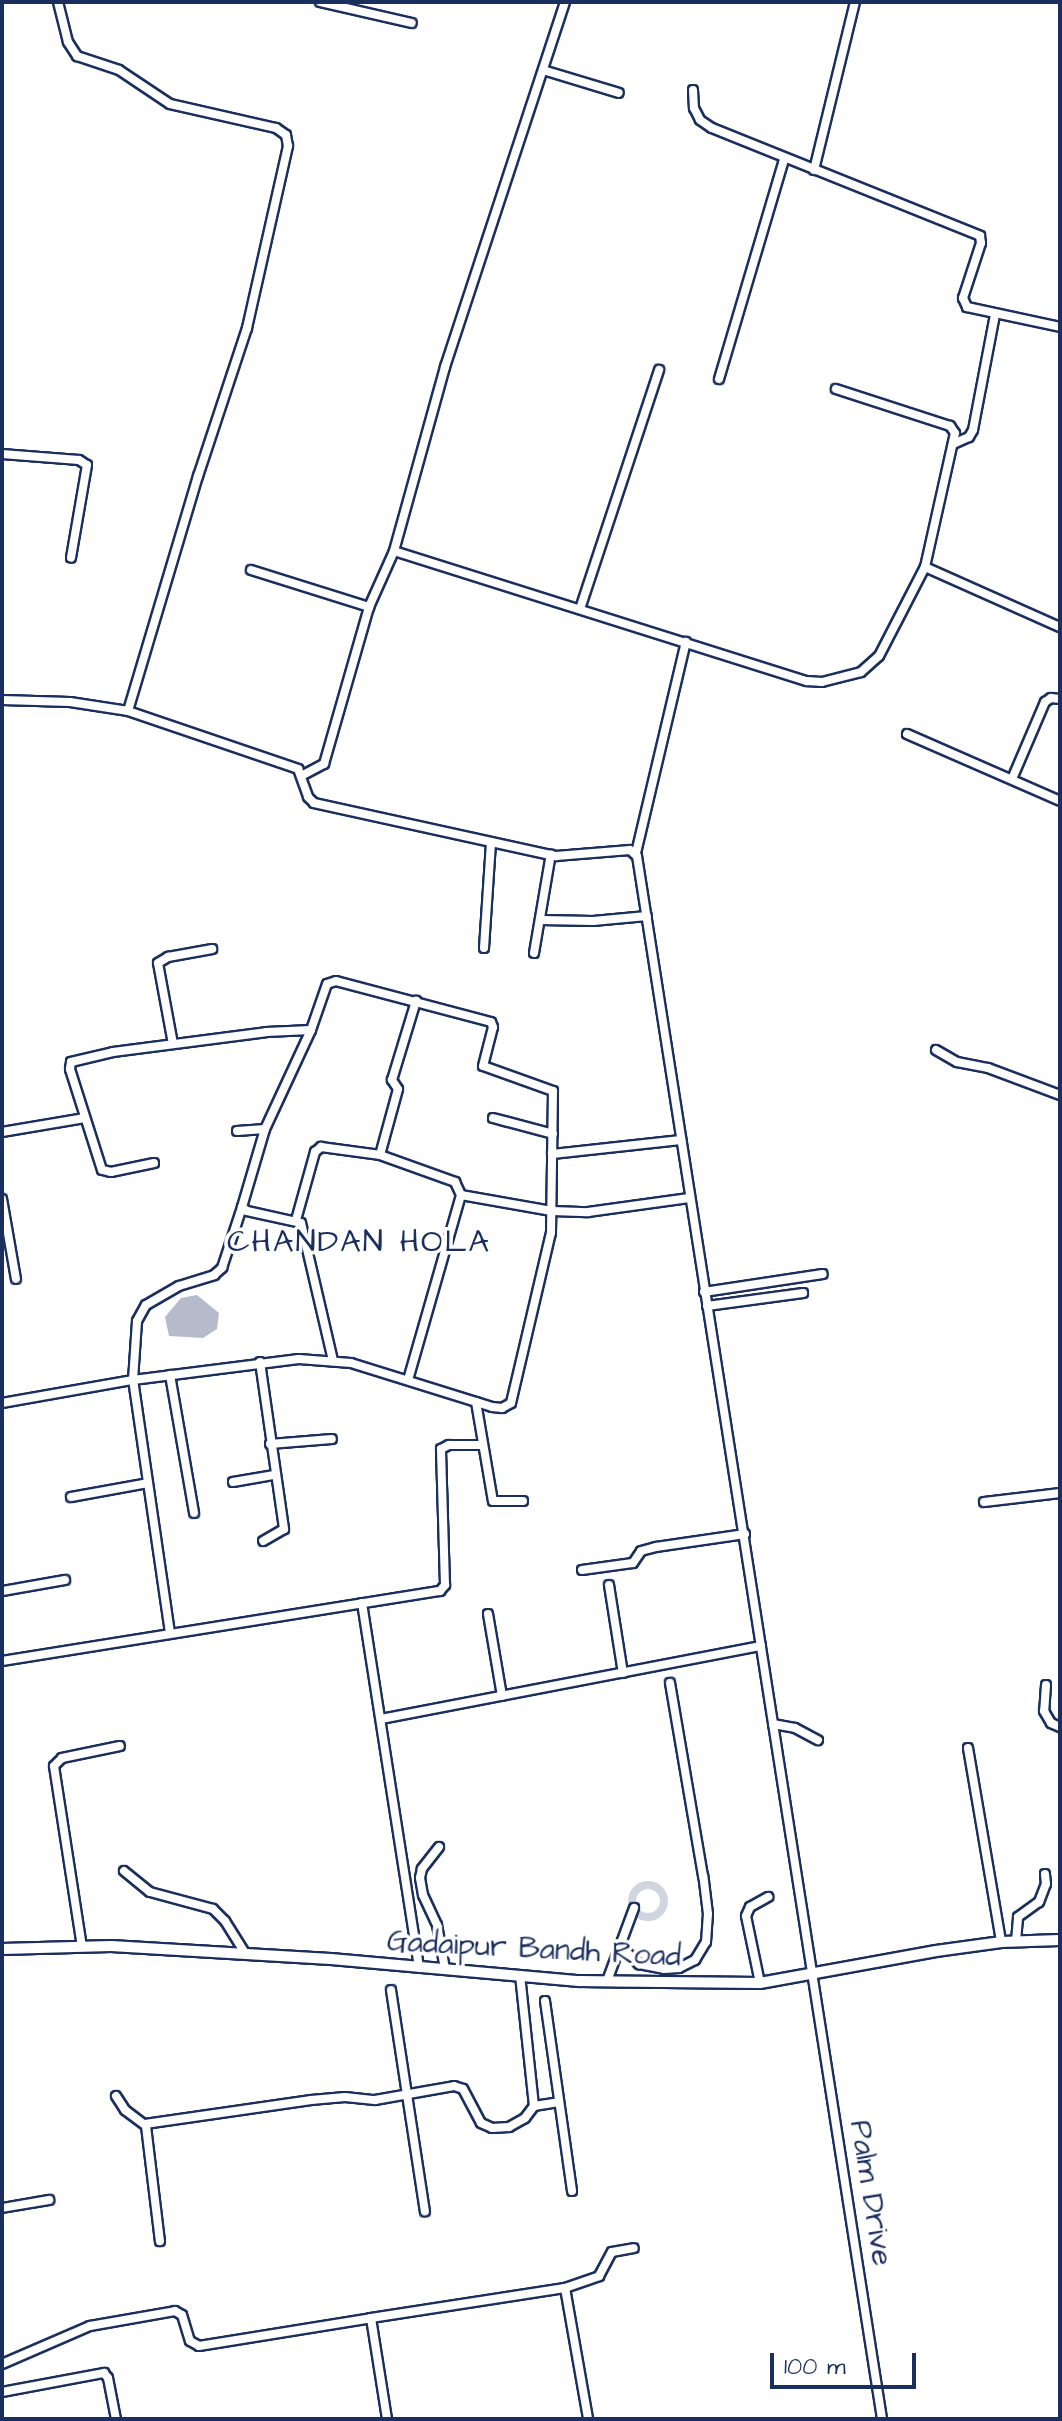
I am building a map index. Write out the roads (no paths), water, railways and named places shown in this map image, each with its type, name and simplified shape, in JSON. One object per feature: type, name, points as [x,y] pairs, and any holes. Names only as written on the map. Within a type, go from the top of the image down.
[{"type":"street","points":[[58,2],[68,42],[82,59],[119,70],[170,104],[276,128],[284,131],[288,140],[247,328],[198,476],[128,711]]},
{"type":"street","points":[[320,2],[412,23]]},
{"type":"street","points":[[303,775],[324,764],[369,607],[394,551],[445,367],[565,2]]},
{"type":"street","points":[[814,170],[855,2]]},
{"type":"street","points":[[543,70],[619,93]]},
{"type":"street","points":[[693,90],[693,105],[706,124],[784,160],[980,236],[981,243],[963,298],[967,307],[1060,327]]},
{"type":"street","points":[[719,379],[784,160]]},
{"type":"street","points":[[953,444],[969,437],[973,430],[995,315]]},
{"type":"street","points":[[580,609],[659,370]]},
{"type":"street","points":[[394,551],[807,681],[845,678],[861,672],[879,656],[925,567],[955,433],[950,426],[836,389]]},
{"type":"street","points":[[2,454],[79,460],[87,465],[71,558]]},
{"type":"street","points":[[925,567],[1060,627]]},
{"type":"street","points":[[251,570],[369,607]]},
{"type":"street","points":[[2,700],[70,702],[128,711],[298,769],[303,775],[308,797],[314,803],[566,857],[630,850],[636,853],[686,642]]},
{"type":"street","points":[[1012,779],[1045,702],[1051,698],[1060,699]]},
{"type":"street","points":[[907,734],[1060,801]]},
{"type":"street","points":[[484,948],[491,842]]},
{"type":"street","name":"Palm Drive","points":[[636,853],[882,2419]]},
{"type":"street","points":[[534,953],[551,854]]},
{"type":"street","points":[[541,920],[593,921],[647,916]]},
{"type":"street","points":[[173,1044],[158,963],[168,957],[212,949]]},
{"type":"street","points":[[2,1403],[133,1380],[260,1362],[333,1361],[497,1408],[511,1403],[551,1238],[552,1090],[483,1066],[493,1027],[491,1022],[330,982],[265,1129],[222,1268],[214,1275],[179,1286],[142,1309],[137,1321],[133,1380],[170,1633]]},
{"type":"street","points":[[380,1155],[398,1089],[392,1080],[416,1001]]},
{"type":"street","points":[[154,1163],[111,1172],[102,1170],[70,1069],[74,1060],[266,1032],[311,1030]]},
{"type":"street","points":[[936,1050],[957,1062],[988,1068],[1060,1095]]},
{"type":"street","points":[[2,1132],[85,1118]]},
{"type":"street","points":[[493,1118],[553,1134]]},
{"type":"street","points":[[237,1131],[265,1129]]},
{"type":"street","points":[[552,1154],[681,1140]]},
{"type":"street","points":[[296,1220],[315,1152],[328,1146],[380,1155],[455,1182],[461,1195],[408,1380]]},
{"type":"street","points":[[461,1195],[552,1211],[588,1212],[689,1198]]},
{"type":"street","points":[[2,1199],[16,1279]]},
{"type":"street","points":[[242,1207],[247,1211],[296,1220],[303,1228],[333,1361]]},
{"type":"street","points":[[704,1292],[823,1274]]},
{"type":"street","points":[[707,1306],[803,1293]]},
{"type":"street","points":[[260,1362],[284,1529],[263,1541]]},
{"type":"street","points":[[170,1375],[194,1513]]},
{"type":"street","points":[[476,1402],[493,1501],[523,1501]]},
{"type":"street","points":[[270,1444],[332,1439]]},
{"type":"street","points":[[2,1661],[444,1588],[441,1449],[449,1445],[483,1445]]},
{"type":"street","points":[[233,1482],[274,1475]]},
{"type":"street","points":[[71,1497],[148,1483]]},
{"type":"street","points":[[984,1502],[1060,1493]]},
{"type":"street","points":[[582,1570],[633,1563],[641,1551],[656,1547],[745,1534]]},
{"type":"street","points":[[2,1591],[65,1580]]},
{"type":"street","points":[[609,1585],[623,1673]]},
{"type":"street","points":[[362,1603],[419,1968]]},
{"type":"street","points":[[488,1614],[502,1696]]},
{"type":"street","points":[[381,1719],[761,1646]]},
{"type":"street","points":[[619,1945],[639,1964],[664,1969],[679,1968],[695,1960],[706,1942],[708,1914],[703,1876],[670,1683]]},
{"type":"street","points":[[1046,1685],[1044,1711],[1051,1723],[1060,1727]]},
{"type":"street","points":[[773,1724],[795,1728],[818,1740]]},
{"type":"street","points":[[82,1947],[54,1766],[62,1758],[120,1746]]},
{"type":"street","points":[[968,1748],[1001,1942]]},
{"type":"street","points":[[439,1847],[428,1860],[420,1878],[437,1925],[445,1969]]},
{"type":"street","points":[[124,1871],[150,1892],[213,1909],[225,1921],[246,1954]]},
{"type":"street","points":[[1016,1941],[1018,1917],[1039,1902],[1046,1884],[1045,1874]]},
{"type":"street","points":[[760,1983],[746,1916],[750,1907],[768,1897]]},
{"type":"street","points":[[607,1981],[634,1908]]},
{"type":"street","name":"Gadaipur Bandh Road","points":[[2,1949],[82,1947],[246,1954],[607,1981],[760,1983],[1001,1942],[1060,1940]]},
{"type":"street","points":[[520,1976],[534,2106]]},
{"type":"street","points":[[391,1990],[425,2211]]},
{"type":"street","points":[[545,2001],[572,2191]]},
{"type":"street","points":[[116,2096],[125,2110],[145,2124],[311,2100],[345,2097],[375,2100],[448,2087],[463,2089],[481,2123],[492,2128],[518,2123],[534,2106],[559,2102]]},
{"type":"street","points":[[145,2124],[160,2241]]},
{"type":"street","points":[[2,2208],[49,2200]]},
{"type":"street","points":[[2,2364],[90,2326],[175,2311],[182,2315],[190,2341],[199,2346],[565,2288],[599,2276],[612,2252],[634,2248]]},
{"type":"street","points":[[565,2288],[588,2419]]},
{"type":"street","points":[[371,2318],[387,2419]]},
{"type":"street","points":[[2,2392],[104,2373],[116,2419]]},
{"type":"water","points":[[197,1295],[219,1313],[217,1329],[203,1338],[169,1336],[165,1317],[181,1298]]},
{"type":"tunnel","points":[[648,1885],[659,1890],[664,1901],[659,1912],[648,1917],[637,1912],[632,1901],[637,1890],[648,1885]]},
{"type":"district","name":"CHANDAN HOLA","points":[[359,1242]]}]
